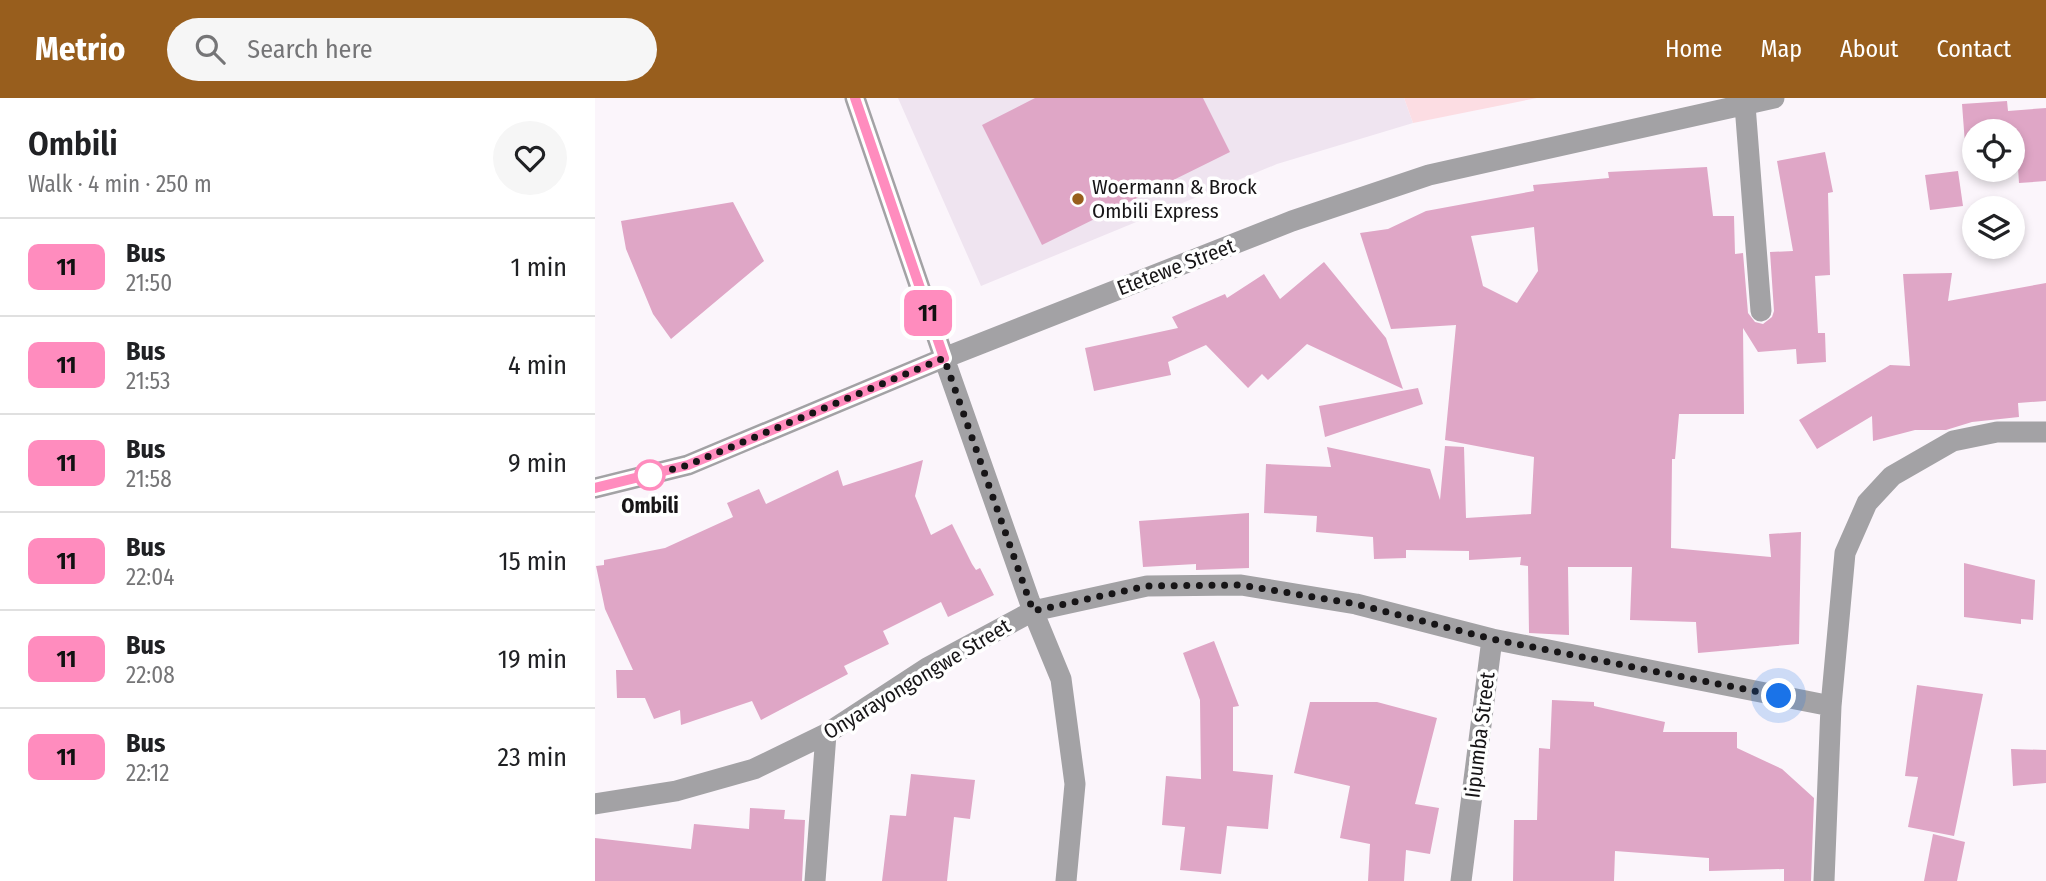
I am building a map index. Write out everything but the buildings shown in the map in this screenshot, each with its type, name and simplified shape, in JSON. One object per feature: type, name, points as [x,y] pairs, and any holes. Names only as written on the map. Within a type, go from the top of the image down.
[{"type":"street","points":[[855,98],[1033,611],[1061,679],[1075,784],[1066,881]]},
{"type":"street","name":"Etetewe Street","points":[[595,488],[688,465],[944,358],[1292,221],[1429,175],[1775,98]]},
{"type":"street","points":[[1745,105],[1761,310]]},
{"type":"street","points":[[1824,881],[1831,706],[1845,553],[1867,503],[1892,476],[1953,441],[1997,432],[2046,432]]},
{"type":"street","name":"Onyarayongongwe Street","points":[[595,804],[676,791],[754,769],[827,734],[927,668],[1033,611],[1147,586],[1241,585],[1356,604],[1492,639]]},
{"type":"street","points":[[1492,639],[1831,706]]},
{"type":"street","name":"Iipumba Street","points":[[1461,881],[1492,639]]},
{"type":"street","points":[[815,881],[827,734]]},
{"type":"shaded area","points":[[898,98],[1404,98],[1413,123],[1277,164],[981,286]]},
{"type":"shaded area","points":[[1404,98],[1537,98],[1413,123]]},
{"type":"bus line","name":"11","points":[[595,488],[688,465],[944,358],[855,98]]},
{"type":"place","name":"Woermann & Brock Ombili Express","points":[[1078,199]]},
{"type":"place","name":"Ombili","points":[[650,475]]},
{"type":"route","points":[[650,475],[643,477],[688,465],[944,358],[1033,611],[1147,586],[1241,585],[1356,604],[1492,639],[1779,696]]}]
